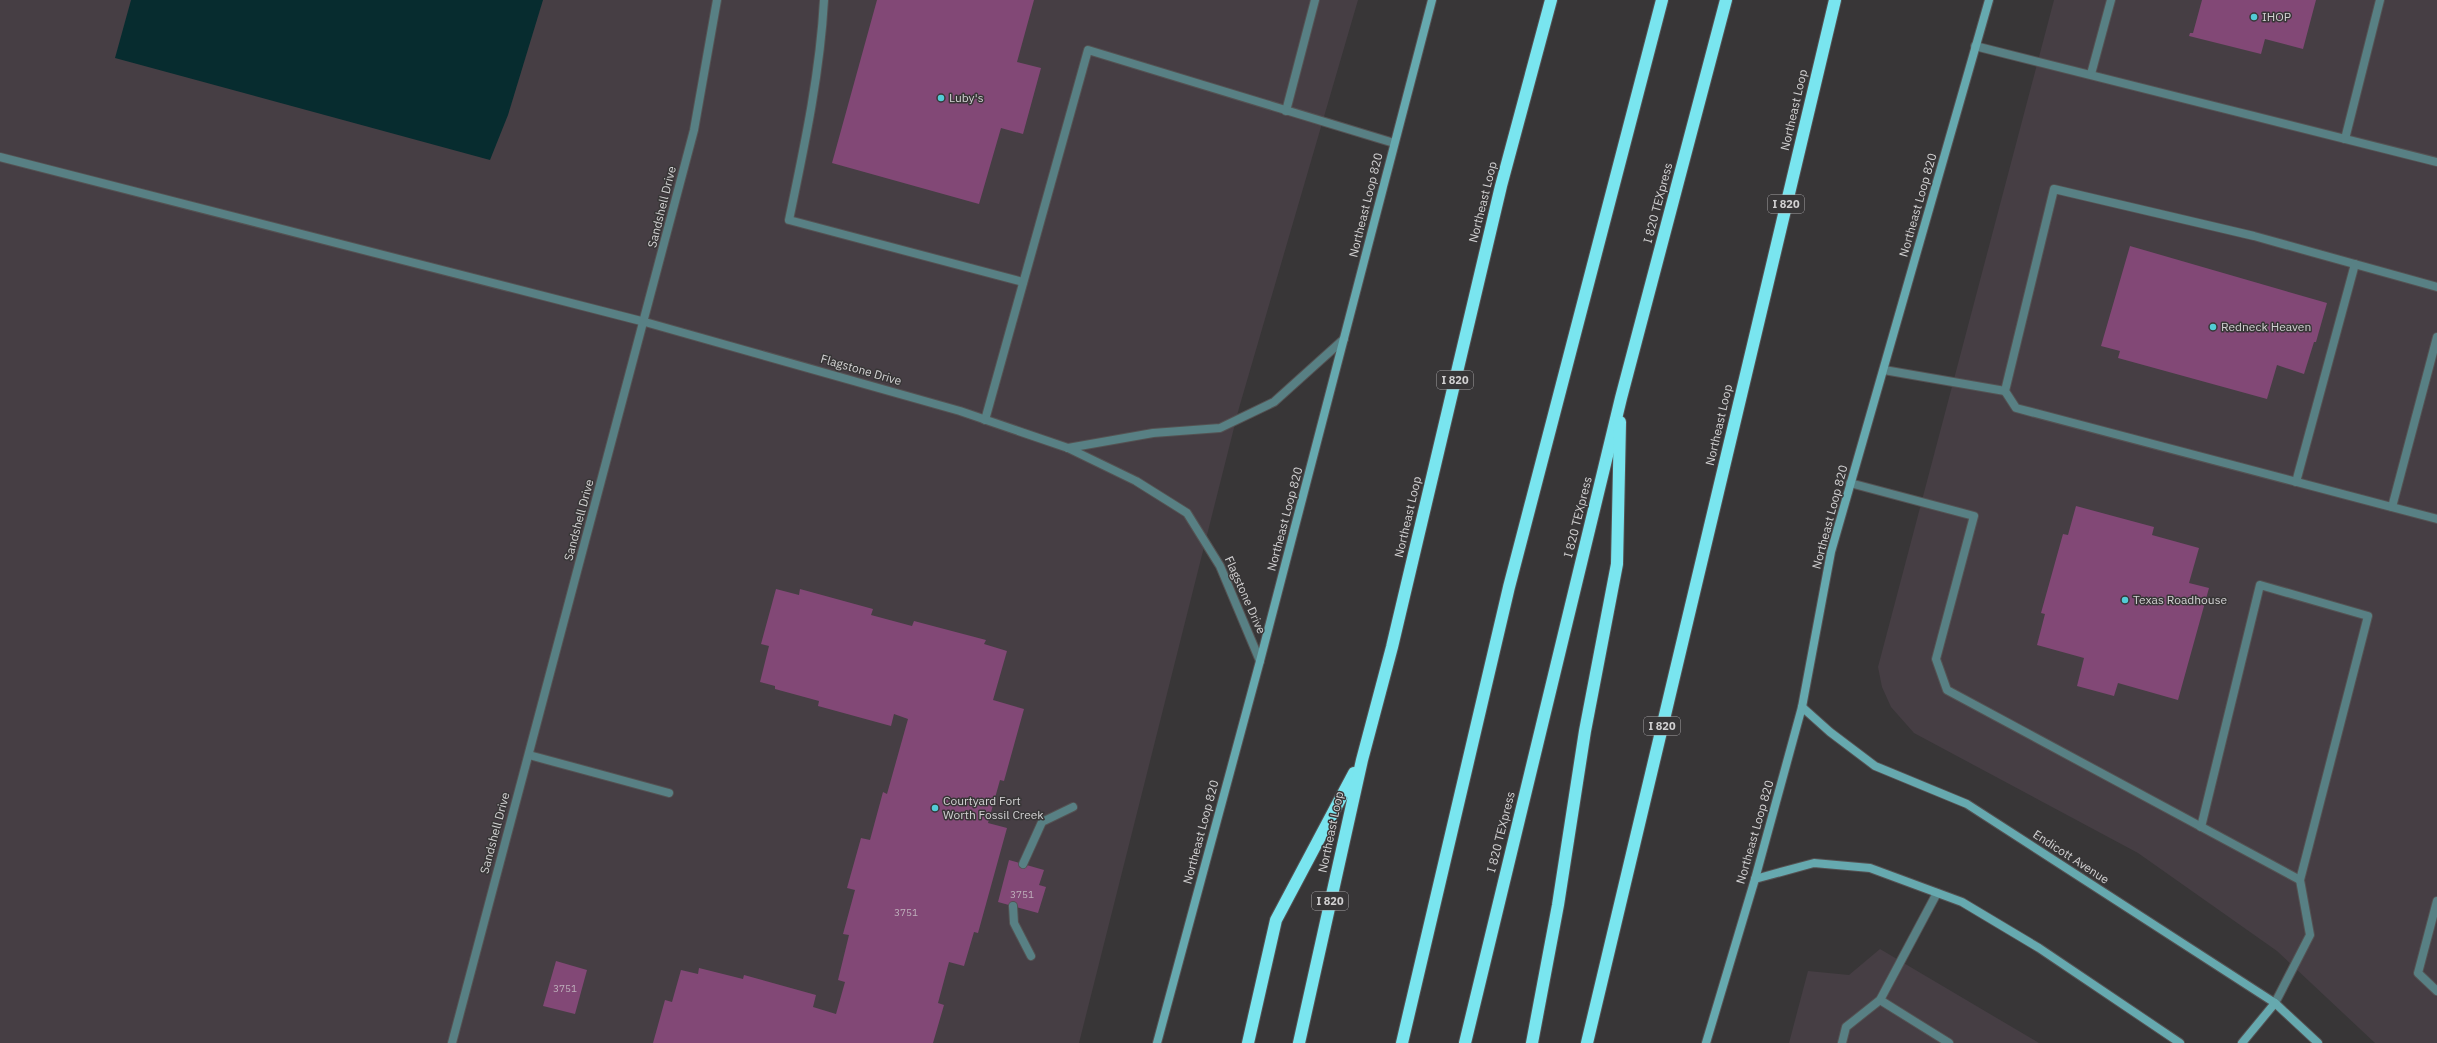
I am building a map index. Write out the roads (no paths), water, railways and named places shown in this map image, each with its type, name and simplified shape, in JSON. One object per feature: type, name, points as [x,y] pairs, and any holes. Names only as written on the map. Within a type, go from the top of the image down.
[{"type":"highway","name":"Northeast Loop","points":[[1299,1043],[1362,760],[1394,640],[1501,186],[1551,0]]},
{"type":"highway","points":[[1402,1043],[1509,587],[1662,0]]},
{"type":"highway","name":"I 820 TEXpress","points":[[1465,1043],[1621,398],[1726,0]]},
{"type":"highway","name":"Northeast Loop","points":[[1587,1043],[1835,0]]},
{"type":"highway","points":[[1532,1043],[1558,905],[1585,731],[1617,564],[1621,398]]},
{"type":"highway","points":[[1248,1043],[1276,920],[1362,760]]},
{"type":"main road","name":"Northeast Loop 820","points":[[1157,1043],[1260,661],[1432,0]]},
{"type":"main road","name":"Northeast Loop 820","points":[[1706,1043],[1755,879],[1802,707],[1831,552],[1989,0]]},
{"type":"main road","name":"Endicott Avenue","points":[[1802,707],[1830,732],[1875,766],[1967,804],[2275,1003],[2318,1043]]},
{"type":"main road","points":[[1755,879],[1814,863],[1870,868],[1962,902],[2039,948],[2180,1043]]},
{"type":"main road","points":[[2242,1043],[2275,1003]]},
{"type":"street","name":"Sandshell Drive","points":[[452,1043],[645,322],[694,130],[717,0]]},
{"type":"street","points":[[824,0],[822,34],[808,130],[789,220],[1022,282]]},
{"type":"street","points":[[1286,111],[1315,0]]},
{"type":"street","points":[[2091,74],[2111,0]]},
{"type":"street","points":[[2345,139],[2380,0]]},
{"type":"street","points":[[1975,46],[2437,162]]},
{"type":"street","points":[[985,420],[1022,282],[1088,50],[1394,144]]},
{"type":"street","name":"Flagstone Drive","points":[[0,157],[645,322],[960,411],[1068,448],[1136,481],[1187,513],[1220,566],[1260,661]]},
{"type":"street","points":[[2437,287],[2254,236],[2054,189],[2005,391],[2016,408],[2437,519]]},
{"type":"street","points":[[2296,482],[2355,264]]},
{"type":"street","points":[[2392,507],[2437,337]]},
{"type":"street","name":"Flagstone Drive","points":[[1068,448],[1153,433],[1220,428],[1274,402],[1344,339]]},
{"type":"street","points":[[1884,370],[2005,391]]},
{"type":"street","points":[[1850,483],[1974,516],[1936,659],[1947,690],[2300,880]]},
{"type":"street","points":[[2201,827],[2260,585],[2368,616],[2300,880],[2310,934],[2275,1003]]},
{"type":"street","points":[[529,755],[669,793]]},
{"type":"street","points":[[1023,864],[1042,822],[1073,807]]},
{"type":"street","points":[[1842,1043],[1846,1027],[1880,1000],[1937,893]]},
{"type":"street","points":[[2437,901],[2418,973],[2437,991]]},
{"type":"street","points":[[1013,906],[1014,923],[1031,956]]},
{"type":"street","points":[[1880,1000],[1949,1043]]},
{"type":"water","points":[[131,0],[543,0],[508,115],[490,160],[115,58]]},
{"type":"place","name":"IHOP","points":[[2254,17]]},
{"type":"place","name":"Luby's","points":[[941,98]]},
{"type":"place","name":"Redneck Heaven","points":[[2213,327]]},
{"type":"place","name":"Texas Roadhouse","points":[[2125,600]]},
{"type":"place","name":"Courtyard Fort Worth Fossil Creek","points":[[935,808]]}]
